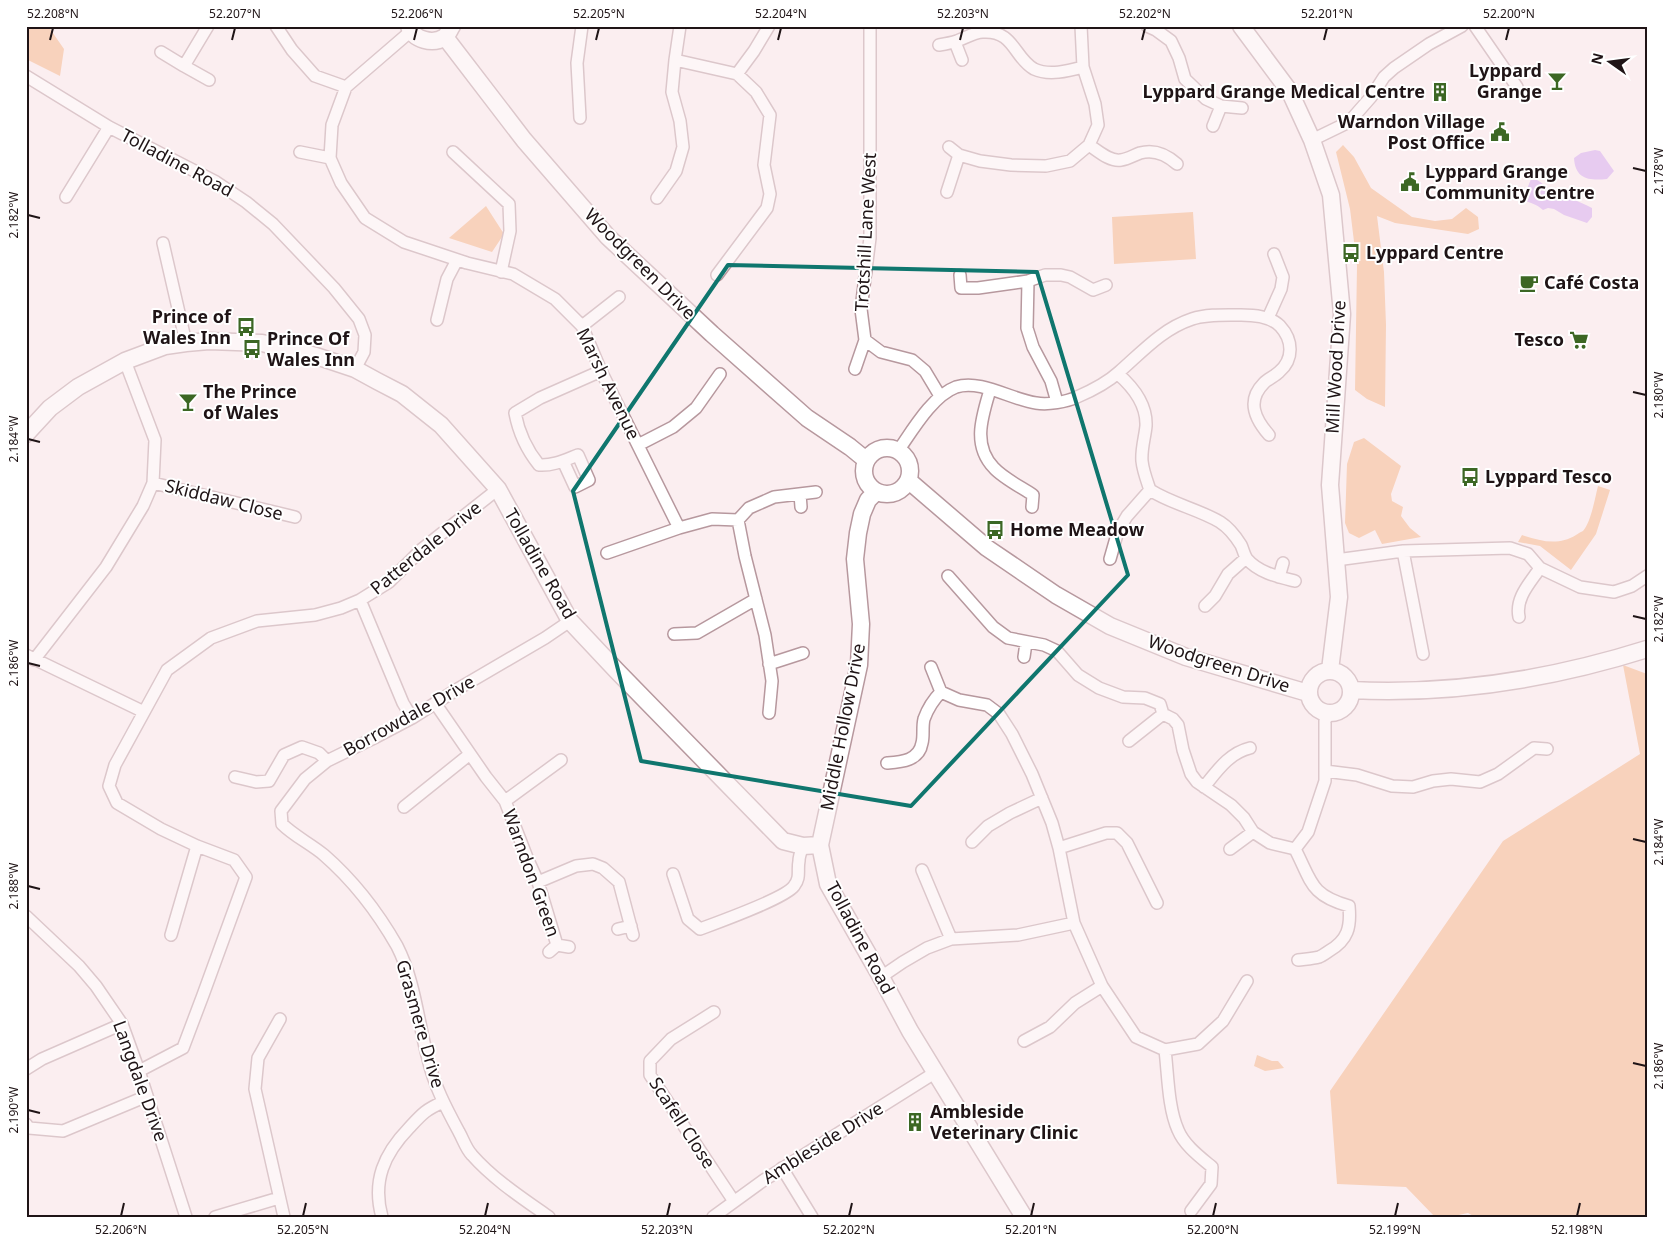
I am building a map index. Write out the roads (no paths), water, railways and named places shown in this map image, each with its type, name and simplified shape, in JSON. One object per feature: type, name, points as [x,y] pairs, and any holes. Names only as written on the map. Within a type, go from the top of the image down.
[{"type":"main road","name":"Mill Wood Drive","points":[[1241,26],[1290,92],[1312,140],[1331,195],[1342,314],[1330,485],[1339,597],[1330,670]]},
{"type":"main road","points":[[410,29],[419,39],[433,41],[448,31]]},
{"type":"main road","name":"Woodgreen Drive","points":[[448,31],[524,140],[608,237],[712,334],[807,418],[866,460]]},
{"type":"main road","points":[[26,434],[50,408],[78,387],[125,361],[164,346],[209,341],[262,343],[316,356],[355,369]]},
{"type":"main road","name":"Tolladine Road","points":[[355,369],[402,394],[441,425],[498,489],[570,621],[783,841],[802,846],[820,845],[828,884],[910,1031],[1024,1217]]},
{"type":"main road","points":[[886,448],[898,451],[905,457],[910,469],[909,481],[901,490],[890,495],[876,492],[867,485],[863,471],[866,460],[874,452],[886,448]]},
{"type":"main road","name":"Woodgreen Drive","points":[[909,481],[987,548],[1056,596],[1110,626],[1186,657],[1308,693]]},
{"type":"main road","name":"Middle Hollow Drive","points":[[820,845],[858,665],[861,624],[855,559],[858,533],[862,514],[868,500],[876,492]]},
{"type":"main road","points":[[1351,690],[1388,692],[1428,691],[1541,677],[1647,649]]},
{"type":"main road","points":[[1330,670],[1344,676],[1349,682],[1351,690],[1347,705],[1341,710],[1328,714],[1316,709],[1311,703],[1308,693],[1309,686],[1315,676],[1330,670]]},
{"type":"street","points":[[184,66],[208,26]]},
{"type":"street","points":[[276,26],[292,50],[315,76],[346,88]]},
{"type":"street","points":[[580,118],[577,63],[582,26]]},
{"type":"street","points":[[657,198],[676,171],[683,147],[680,121],[672,92],[680,26]]},
{"type":"street","points":[[737,74],[769,26]]},
{"type":"street","name":"Trotshill Lane West","points":[[865,340],[862,309],[870,238],[870,26]]},
{"type":"street","points":[[949,147],[959,155],[980,161],[1012,165],[1046,166],[1070,161],[1089,145],[1098,125],[1095,104],[1083,67],[1081,26]]},
{"type":"street","points":[[1147,26],[1171,41],[1185,79],[1206,99],[1221,106],[1242,108]]},
{"type":"street","points":[[1312,140],[1349,122],[1371,97],[1384,77],[1394,68],[1429,44],[1462,26]]},
{"type":"street","points":[[1475,26],[1517,87]]},
{"type":"street","name":"Marsh Avenue","points":[[410,29],[346,88],[332,125],[330,158],[341,183],[365,218],[404,242],[456,260],[513,274],[556,299],[582,326],[600,371],[679,528]]},
{"type":"street","points":[[938,45],[955,42],[982,32],[996,34],[1008,39],[1023,58],[1034,68],[1053,73],[1083,67]]},
{"type":"street","points":[[955,42],[962,60]]},
{"type":"street","points":[[161,52],[209,80]]},
{"type":"street","points":[[675,60],[737,74],[756,92],[770,115],[764,165],[770,194],[767,208],[717,276]]},
{"type":"street","name":"Tolladine Road","points":[[26,76],[109,127],[216,182],[246,202],[273,224],[334,288],[358,319],[366,335],[364,352],[355,369]]},
{"type":"street","points":[[1213,126],[1221,106]]},
{"type":"street","points":[[66,197],[109,127]]},
{"type":"street","points":[[1089,145],[1106,157],[1120,160],[1143,152],[1154,152],[1166,155],[1177,164]]},
{"type":"street","points":[[300,152],[330,158]]},
{"type":"street","points":[[453,152],[509,204],[510,231],[501,272]]},
{"type":"street","points":[[947,192],[959,155]]},
{"type":"street","points":[[163,243],[186,343]]},
{"type":"street","points":[[1268,318],[1281,288],[1283,277],[1274,254]]},
{"type":"street","points":[[437,320],[447,279],[456,260]]},
{"type":"street","points":[[960,275],[961,288],[978,288],[1028,281],[1045,275],[1070,276],[1092,290],[1095,302]]},
{"type":"street","points":[[1028,281],[1027,328],[1033,347],[1051,381],[1057,402]]},
{"type":"street","points":[[1092,290],[1106,285]]},
{"type":"street","points":[[582,326],[619,297]]},
{"type":"street","points":[[898,451],[940,396],[956,388],[972,385],[1037,403],[1057,402],[1076,398],[1118,374],[1148,345],[1172,328],[1193,319],[1227,315],[1268,318],[1280,326],[1290,343],[1290,357],[1280,372],[1265,382],[1256,392],[1253,411],[1259,424],[1269,436]]},
{"type":"street","points":[[855,369],[865,340],[881,352],[912,360],[925,371],[940,396]]},
{"type":"street","points":[[125,361],[155,440],[153,482],[143,506],[106,567],[30,657],[144,712]]},
{"type":"street","points":[[563,461],[548,466],[539,465],[524,443],[515,413],[540,398],[600,371]]},
{"type":"street","points":[[638,445],[672,427],[696,408],[720,374]]},
{"type":"street","points":[[1118,374],[1132,386],[1139,397],[1145,414],[1146,425],[1142,460],[1150,490],[1164,499],[1207,515],[1222,523],[1241,545],[1246,558],[1257,568],[1279,577],[1296,581]]},
{"type":"street","points":[[990,390],[979,435],[983,454],[994,469],[1033,495],[1032,507]]},
{"type":"street","name":"Skiddaw Close","points":[[153,482],[294,517]]},
{"type":"street","name":"Patterdale Drive","points":[[139,1070],[183,1048],[246,877],[234,860],[197,846],[161,829],[117,804],[109,786],[115,765],[167,670],[211,638],[257,621],[315,615],[341,608],[360,600],[389,582],[422,550],[498,489]]},
{"type":"street","points":[[1110,559],[1118,531],[1127,516],[1150,490]]},
{"type":"street","points":[[607,553],[679,528],[712,519],[738,520],[749,508],[774,498],[816,492]]},
{"type":"street","points":[[800,494],[801,508]]},
{"type":"street","points":[[738,520],[765,634],[772,681],[769,713]]},
{"type":"street","points":[[1336,560],[1403,551],[1510,548],[1528,554],[1540,568],[1580,587],[1614,592],[1632,586],[1647,576]]},
{"type":"street","points":[[1403,551],[1423,654]]},
{"type":"street","points":[[1205,606],[1215,596],[1228,574],[1246,558]]},
{"type":"street","points":[[1279,577],[1283,563]]},
{"type":"street","points":[[1519,617],[1517,608],[1521,596],[1540,568]]},
{"type":"street","points":[[948,576],[993,627],[1008,638],[1044,645],[1057,651],[1078,675],[1099,688],[1124,697],[1144,698],[1160,704],[1163,714],[1173,719],[1178,725],[1182,750],[1191,774],[1204,787],[1231,805],[1244,818],[1253,832],[1270,842],[1295,849],[1308,879],[1319,893],[1334,902],[1349,906],[1350,923],[1346,936],[1339,945],[1320,957],[1298,960]]},
{"type":"street","points":[[674,634],[697,633],[756,599]]},
{"type":"street","points":[[360,600],[403,703],[412,718]]},
{"type":"street","name":"Borrowdale Drive","points":[[290,832],[282,824],[281,811],[305,778],[328,760],[412,718],[570,621]]},
{"type":"street","points":[[1024,657],[1026,643]]},
{"type":"street","points":[[769,664],[803,653]]},
{"type":"street","points":[[931,667],[941,692],[959,700],[987,705],[999,714],[1012,734],[1032,774],[1052,823],[1074,923],[1102,986],[1136,1037],[1165,1050],[1198,1044],[1223,1021],[1247,981]]},
{"type":"street","points":[[887,763],[906,761],[917,755],[922,746],[924,720],[932,702],[941,692]]},
{"type":"street","name":"Warndon Green","points":[[436,703],[470,754],[505,801],[538,882],[553,949],[569,947]]},
{"type":"street","points":[[1129,741],[1163,714]]},
{"type":"street","points":[[1295,849],[1308,832],[1324,781],[1325,721],[1328,714]]},
{"type":"street","points":[[236,777],[256,782],[270,781],[284,755],[302,747],[319,753],[328,760]]},
{"type":"street","points":[[1204,787],[1224,762],[1242,750],[1250,748]]},
{"type":"street","points":[[1325,771],[1357,774],[1392,786],[1413,786],[1450,779],[1480,782],[1498,774],[1534,748],[1547,749]]},
{"type":"street","points":[[404,807],[470,754]]},
{"type":"street","points":[[505,801],[553,761]]},
{"type":"street","points":[[972,842],[988,826],[1042,798]]},
{"type":"street","name":"Grasmere Drive","points":[[290,832],[323,854],[358,888],[382,921],[398,948],[408,976],[428,1060],[443,1102],[470,1154],[496,1177],[548,1217]]},
{"type":"street","points":[[1230,849],[1253,832]]},
{"type":"street","points":[[1059,848],[1106,833],[1117,834],[1127,843],[1157,903]]},
{"type":"street","points":[[171,935],[197,846]]},
{"type":"street","points":[[673,874],[688,919],[700,929],[730,918],[794,888],[800,875],[798,863],[802,846]]},
{"type":"street","points":[[538,882],[576,866],[593,864],[603,868],[619,882],[632,930],[618,930]]},
{"type":"street","points":[[922,870],[951,939]]},
{"type":"street","name":"Langdale Drive","points":[[28,920],[79,966],[96,986],[122,1024],[139,1070],[186,1217]]},
{"type":"street","points":[[881,977],[927,948],[951,939],[1018,935],[1074,923]]},
{"type":"street","points":[[1024,1041],[1050,1027],[1075,1003],[1102,986]]},
{"type":"street","name":"Scafell Close","points":[[714,1012],[672,1039],[650,1062],[650,1075],[733,1200]]},
{"type":"street","points":[[280,1019],[258,1058],[255,1089],[284,1217]]},
{"type":"street","points":[[26,1069],[42,1059],[122,1024]]},
{"type":"street","points":[[1165,1050],[1170,1098],[1178,1131],[1193,1150],[1212,1167],[1211,1184],[1191,1211]]},
{"type":"street","name":"Ambleside Drive","points":[[713,1217],[733,1200],[782,1168],[936,1072]]},
{"type":"street","points":[[26,1124],[29,1128],[63,1130],[147,1096]]},
{"type":"street","points":[[382,1217],[379,1205],[379,1177],[386,1158],[396,1142],[426,1110],[443,1102]]},
{"type":"street","points":[[782,1168],[812,1217]]},
{"type":"street","points":[[215,1217],[279,1198]]},
{"type":"place","name":"Lyppard Grange","points":[[1557,81]]},
{"type":"place","name":"Lyppard Grange Medical Centre","points":[[1440,92]]},
{"type":"place","name":"Warndon Village Post Office","points":[[1500,132]]},
{"type":"place","name":"Lyppard Grange Community Centre","points":[[1410,182]]},
{"type":"place","name":"Lyppard Centre","points":[[1351,253]]},
{"type":"place","name":"Café Costa","points":[[1529,283]]},
{"type":"place","name":"Prince of Wales Inn","points":[[246,327]]},
{"type":"place","name":"Tesco","points":[[1579,340]]},
{"type":"place","name":"Prince Of Wales Inn","points":[[252,349]]},
{"type":"place","name":"The Prince of Wales","points":[[188,402]]},
{"type":"place","name":"Lyppard Tesco","points":[[1470,477]]},
{"type":"place","name":"Home Meadow","points":[[995,530]]},
{"type":"place","name":"Ambleside Veterinary Clinic","points":[[915,1122]]}]
